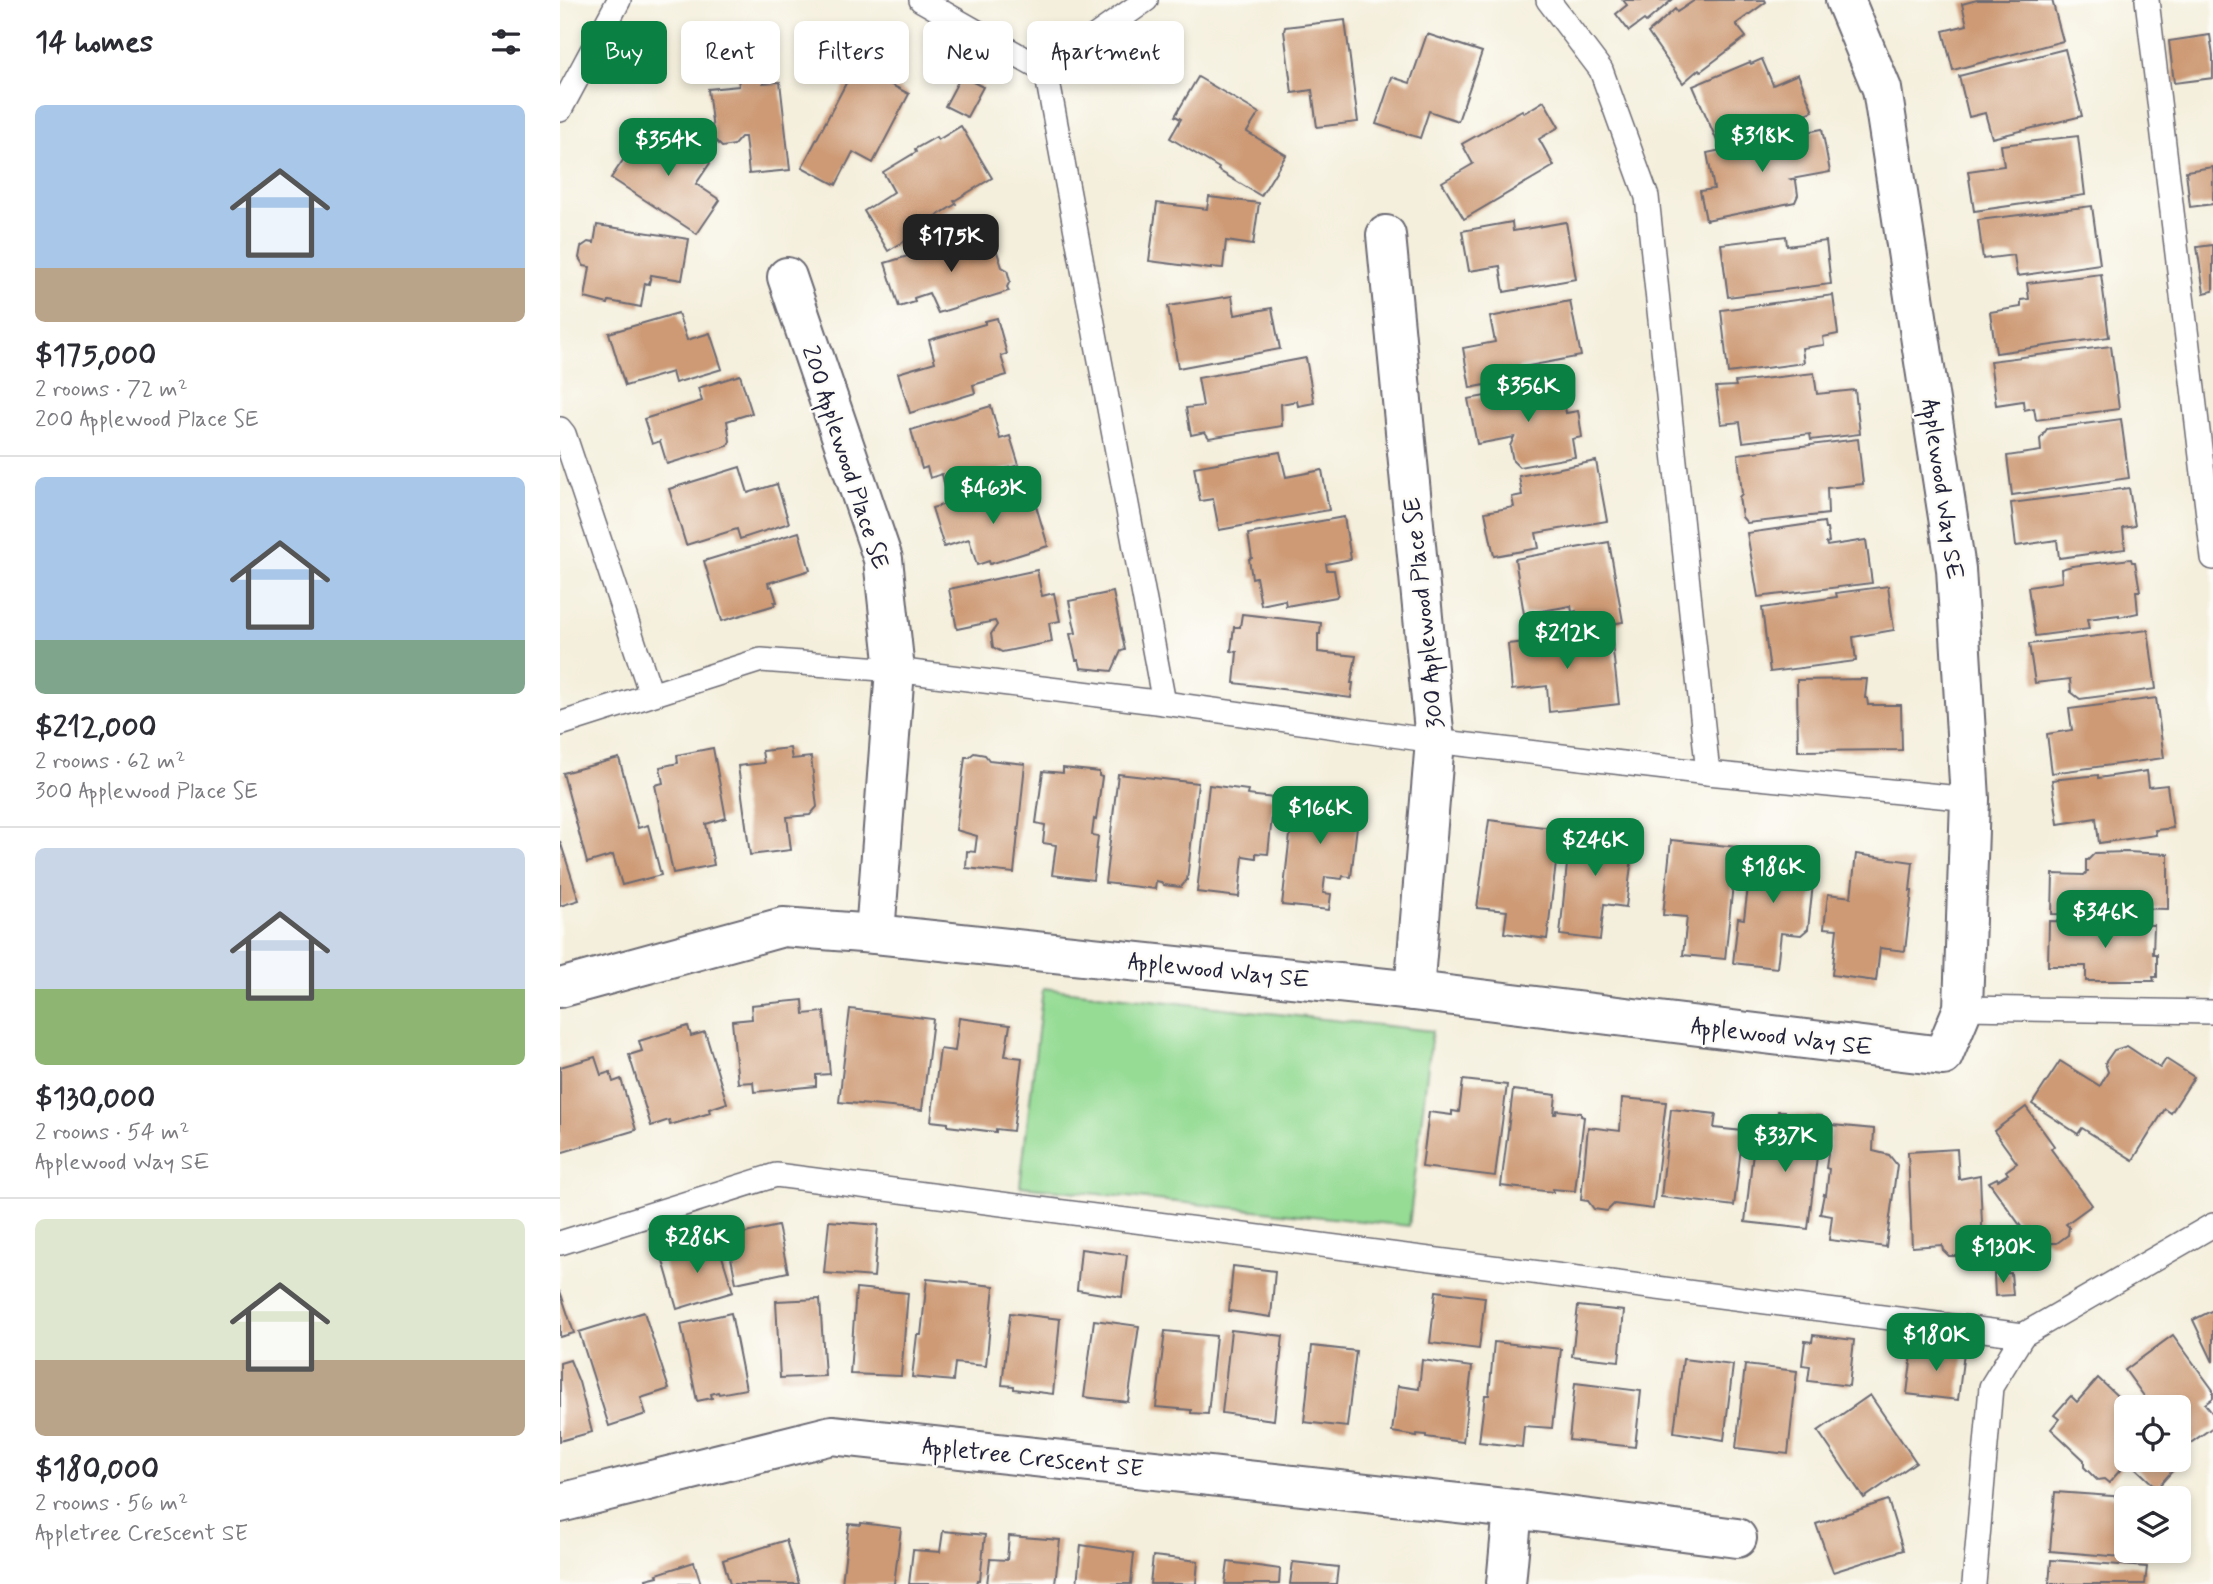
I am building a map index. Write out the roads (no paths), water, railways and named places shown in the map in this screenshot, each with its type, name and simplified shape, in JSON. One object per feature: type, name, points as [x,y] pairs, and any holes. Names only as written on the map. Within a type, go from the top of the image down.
[{"type":"street","name":"Applewood Way SE","points":[[560,988],[783,927],[875,934],[1414,990],[1943,1056],[1963,1008],[1970,799],[1956,569],[1882,89],[1845,0]]},
{"type":"street","name":"300 Applewood Place SE","points":[[1386,235],[1435,741],[1414,990]]},
{"type":"street","name":"200 Applewood Place SE","points":[[787,277],[883,559],[895,670],[875,934]]},
{"type":"street","name":"Appletree Crescent SE","points":[[560,1503],[832,1435],[1513,1509],[1737,1538]]},
{"type":"street","points":[[1506,1584],[1513,1509]]},
{"type":"lane","points":[[560,110],[619,0]]},
{"type":"lane","points":[[921,0],[1027,60]]},
{"type":"lane","points":[[1116,21],[1146,0]]},
{"type":"lane","points":[[1548,0],[1601,70],[1647,197],[1708,773]]},
{"type":"lane","points":[[2147,0],[2213,558]]},
{"type":"lane","points":[[1048,84],[1164,703]]},
{"type":"lane","points":[[560,429],[564,434],[651,694]]},
{"type":"lane","points":[[560,724],[761,660],[895,670],[1164,703],[1435,741],[1708,773],[1970,799]]},
{"type":"lane","points":[[1963,1008],[2213,1012]]},
{"type":"lane","points":[[560,1243],[776,1175],[2023,1335]]},
{"type":"lane","points":[[1974,1584],[1991,1387],[2023,1335],[2213,1225]]}]
